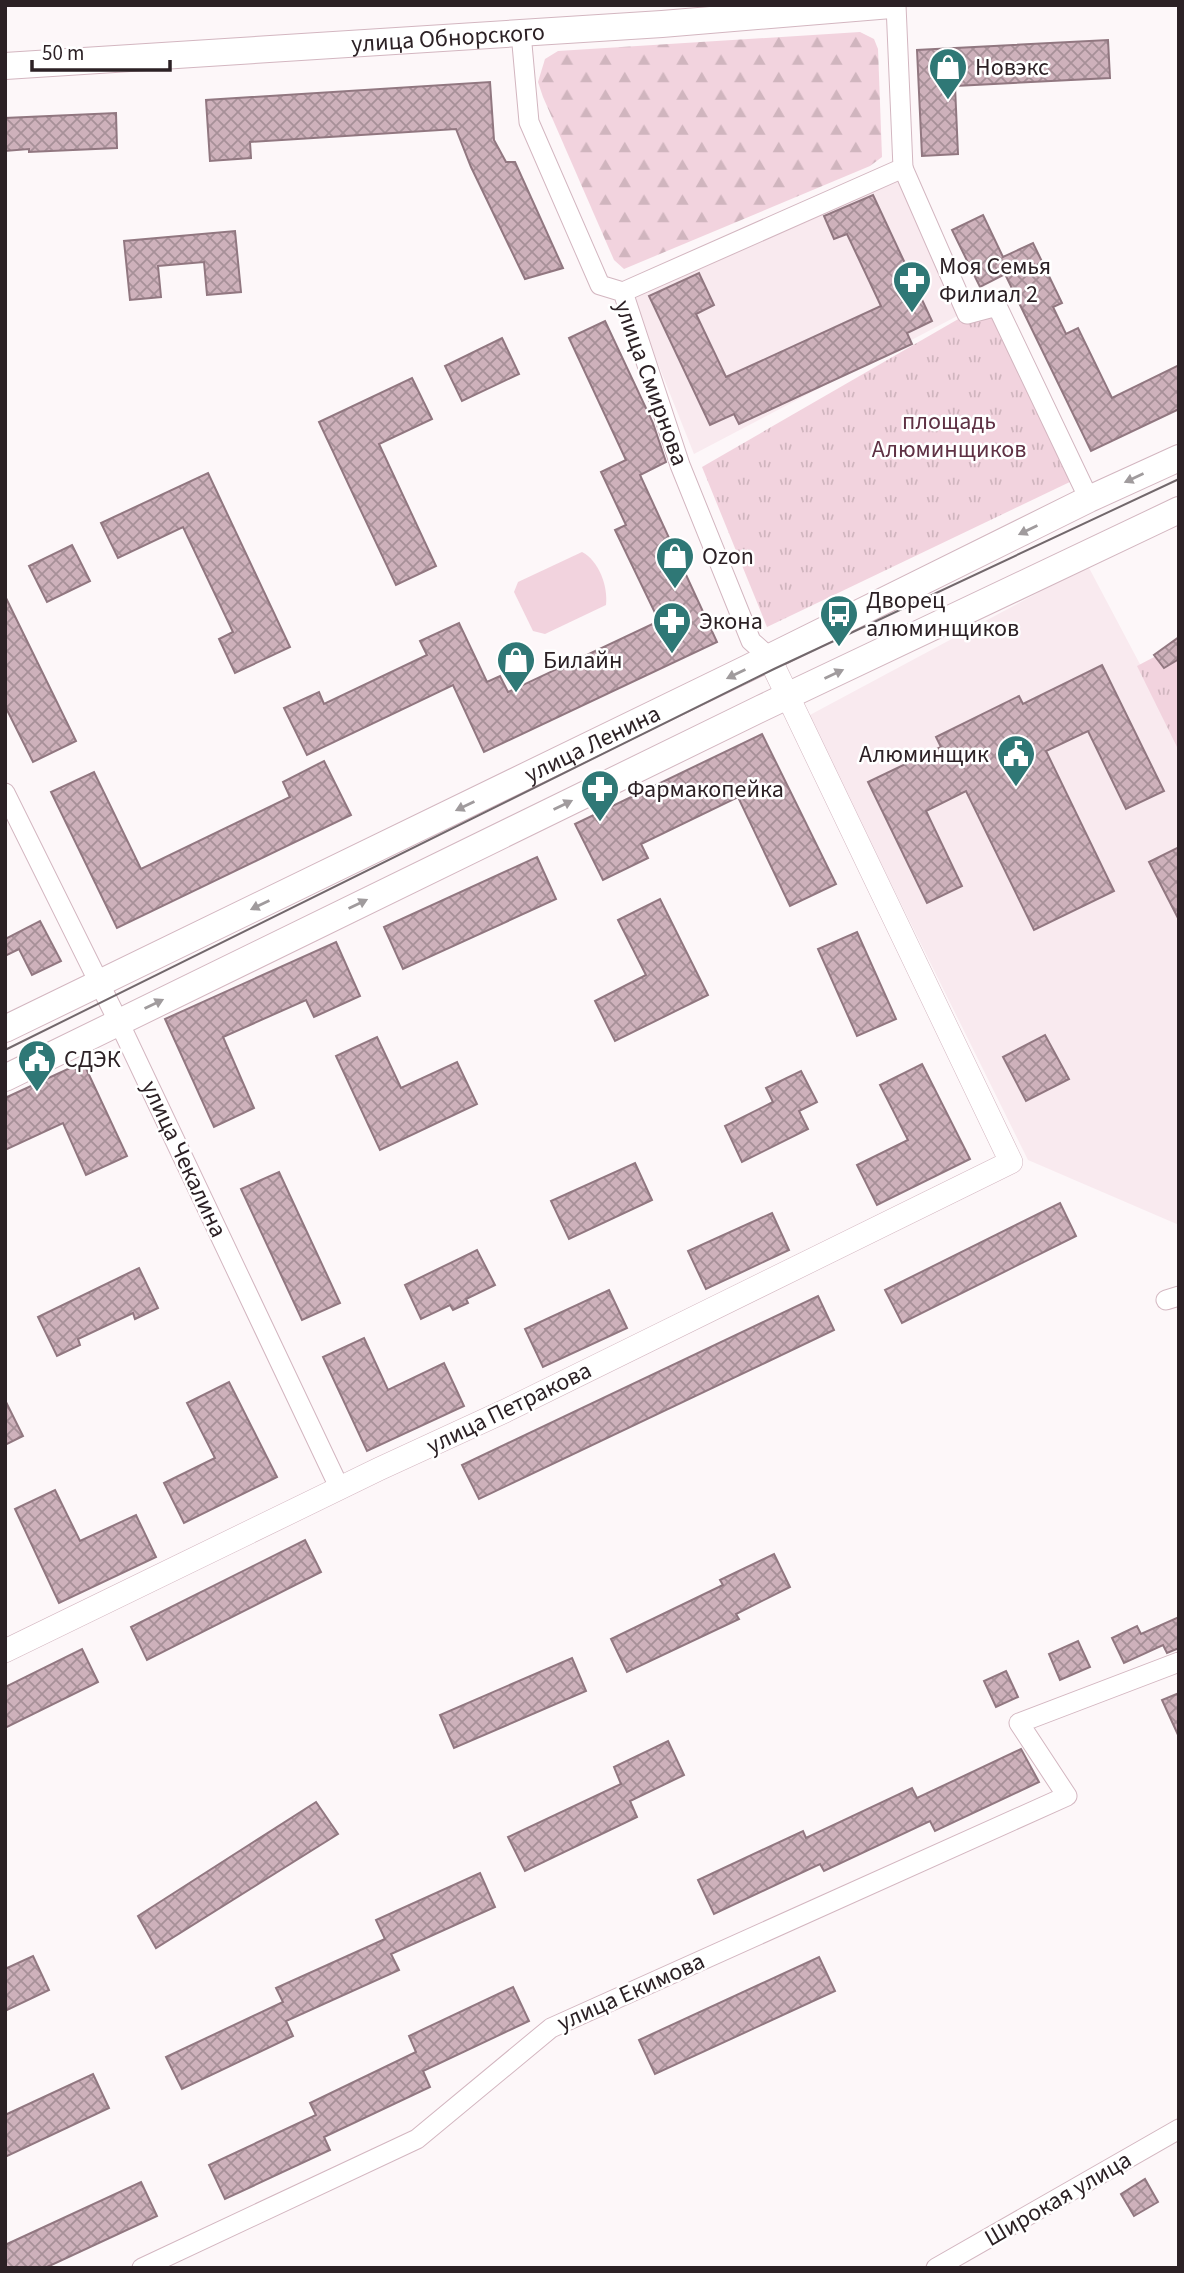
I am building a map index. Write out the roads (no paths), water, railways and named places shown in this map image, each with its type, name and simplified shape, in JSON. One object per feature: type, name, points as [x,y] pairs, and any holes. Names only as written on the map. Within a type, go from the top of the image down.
[{"type":"main road","name":"улица Обнорского","points":[[5,66],[521,33],[661,15],[894,5]]},
{"type":"main road","name":"улица Ленина","points":[[5,1028],[1089,499],[1179,458]]},
{"type":"main road","name":"улица Ленина","points":[[5,1078],[786,696],[1179,510]]},
{"type":"street","points":[[894,5],[903,169],[967,314],[997,306],[1089,499]]},
{"type":"street","name":"улица Смирнова","points":[[521,33],[529,122],[600,285],[623,292],[680,465],[751,641],[769,657]]},
{"type":"street","points":[[623,292],[903,169]]},
{"type":"street","points":[[769,657],[786,696]]},
{"type":"street","name":"улица Петракова","points":[[5,1651],[517,1405],[1011,1162],[786,696]]},
{"type":"street","name":"улица Чекалина","points":[[5,793],[100,982],[340,1489]]},
{"type":"street","name":"улица Екимова","points":[[142,2268],[416,2138],[551,2028],[1067,1796],[1019,1723],[1179,1662]]},
{"type":"street","name":"Широкая улица","points":[[936,2268],[1179,2129]]},
{"type":"tram line","points":[[5,1050],[774,669],[1179,479]]},
{"type":"place","name":"Новэкс","points":[[948,101]]},
{"type":"place","name":"Моя Семья Филиал 2","points":[[912,314]]},
{"type":"place","name":"Ozon","points":[[675,590]]},
{"type":"place","name":"Дворец алюминщиков","points":[[839,648]]},
{"type":"place","name":"Экона","points":[[672,655]]},
{"type":"place","name":"Билайн","points":[[516,694]]},
{"type":"place","name":"Алюминщик","points":[[1016,788]]},
{"type":"place","name":"Фармакопейка","points":[[600,823]]},
{"type":"place","name":"СДЭК","points":[[37,1093]]},
{"type":"park label","name":"площадь Алюминщиков","points":[[949,435]]}]
